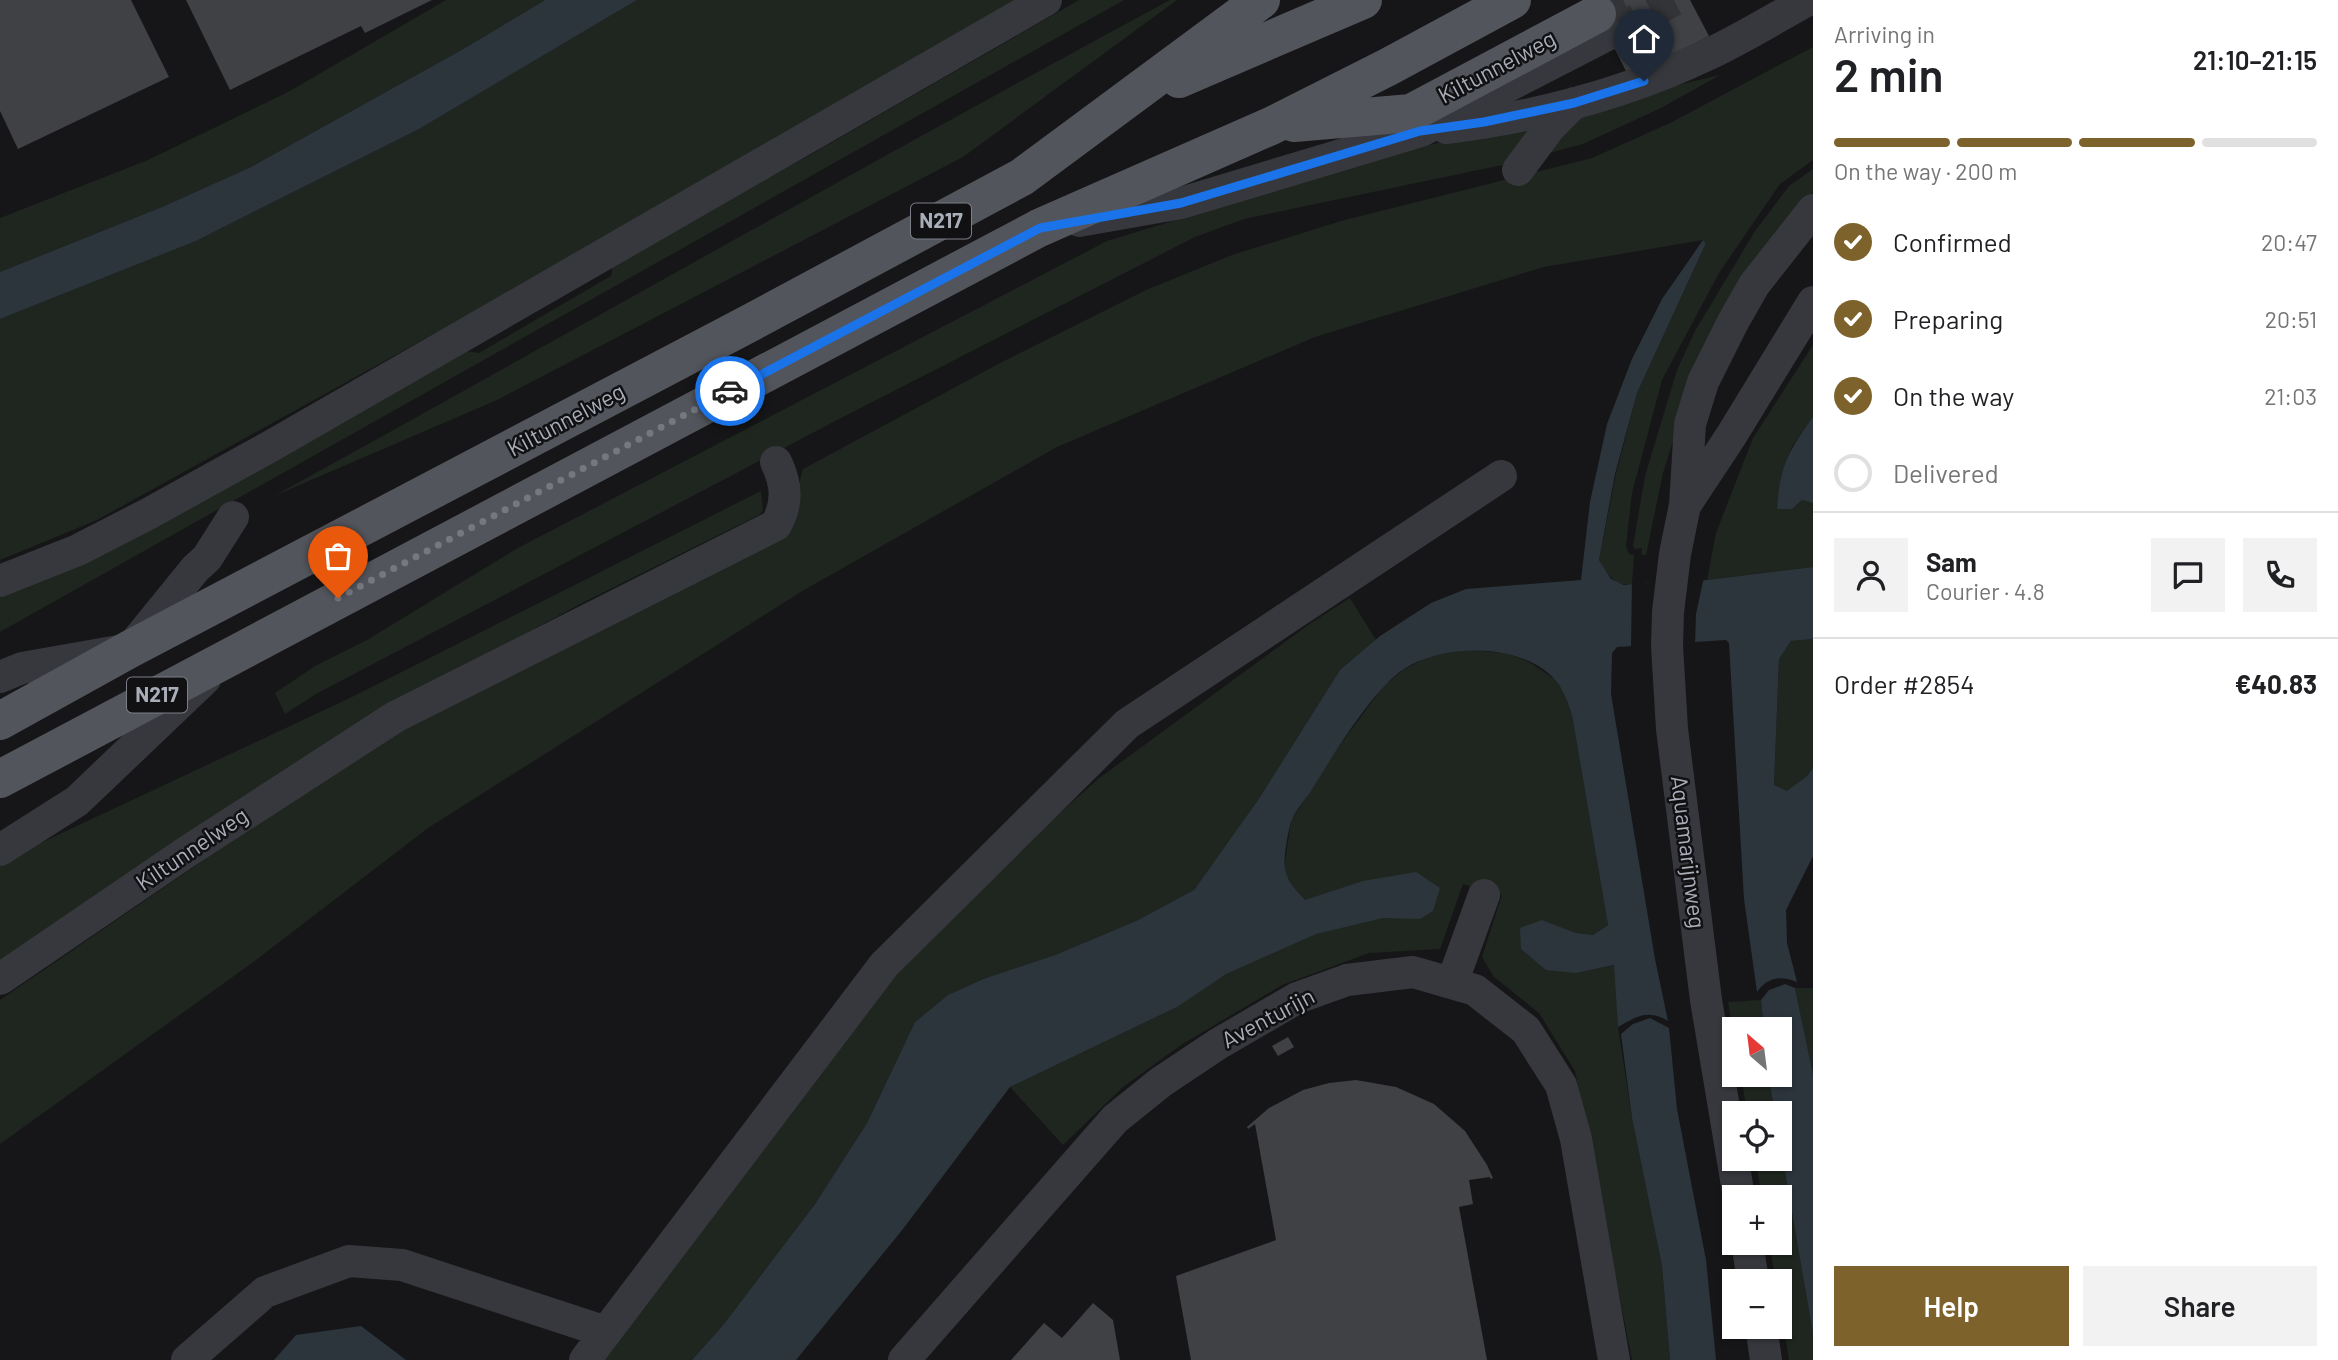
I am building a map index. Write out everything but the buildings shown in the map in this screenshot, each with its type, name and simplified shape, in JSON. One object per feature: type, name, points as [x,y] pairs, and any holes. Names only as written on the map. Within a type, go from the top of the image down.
[{"type":"main road","name":"Kiltunnelweg","points":[[0,721],[130,649],[1022,177],[1261,0]]},
{"type":"main road","name":"Kiltunnelweg","points":[[1122,103],[1284,0]]},
{"type":"main road","name":"Kiltunnelweg","points":[[1122,103],[1316,0]]},
{"type":"main road","name":"Kiltunnelweg","points":[[1122,103],[1363,0]]},
{"type":"main road","name":"Kiltunnelweg","points":[[1271,125],[1378,46],[1460,0]]},
{"type":"main road","name":"Kiltunnelweg","points":[[0,779],[1040,228],[1271,125],[1388,67],[1512,0]]},
{"type":"main road","name":"Kiltunnelweg","points":[[1271,125],[1402,90],[1592,16]]},
{"type":"street","points":[[0,580],[78,550],[248,459],[1046,0]]},
{"type":"street","name":"Kiltunnelweg","points":[[1122,103],[1232,0]]},
{"type":"street","name":"Kiltunnelweg","points":[[1040,228],[1181,203],[1420,131],[1484,122],[1574,103],[1625,88],[1710,54],[1808,0]]},
{"type":"street","name":"Kiltunnelweg","points":[[1420,131],[1592,16]]},
{"type":"street","points":[[1518,170],[1550,127],[1574,103]]},
{"type":"street","name":"Aquamarijnweg","points":[[1737,1185],[1706,1000],[1674,743],[1668,671],[1668,612],[1675,554],[1685,505],[1690,424],[1703,382],[1732,322],[1755,285],[1813,210]]},
{"type":"street","name":"Aquamarijnweg","points":[[1685,505],[1731,436],[1813,302]]},
{"type":"street","name":"Kiltunnelweg","points":[[0,979],[185,853],[395,716],[776,525],[786,498],[776,462]]},
{"type":"street","points":[[585,1360],[884,965],[1127,724],[1501,476]]},
{"type":"street","points":[[0,677],[22,668],[130,649],[207,558],[233,517]]},
{"type":"street","points":[[0,849],[78,800],[227,658]]},
{"type":"street","points":[[1452,983],[1484,895]]},
{"type":"street","name":"Aventurijn","points":[[904,1360],[1115,1119],[1161,1082],[1218,1044],[1297,998],[1347,980],[1413,972],[1475,990],[1526,1030],[1561,1085],[1576,1139],[1614,1360]]},
{"type":"street","points":[[187,1360],[265,1292],[349,1261],[402,1265],[606,1332]]},
{"type":"street","points":[[1763,1339],[1767,1359]]},
{"type":"shaded area","points":[[446,0],[545,0],[465,48],[251,167],[162,207],[0,272],[0,218],[148,160],[288,92]]},
{"type":"shaded area","points":[[545,0],[637,0],[419,129],[196,241],[0,319],[0,272],[162,207],[251,167],[465,48]]},
{"type":"shaded area","points":[[637,0],[1020,0],[437,332],[97,520],[0,560],[0,319],[196,241],[419,129]]},
{"type":"shaded area","points":[[1079,0],[1124,0],[0,632],[0,591],[466,351],[479,353],[611,276],[613,264],[803,159]]},
{"type":"shaded area","points":[[1170,0],[1177,0],[963,157],[497,400],[274,496],[834,185]]},
{"type":"shaded area","points":[[1813,47],[1813,160],[1780,184],[1719,273],[1662,380],[1632,493],[1626,545],[1629,554],[1634,555],[1632,584],[1616,581],[1599,560],[1616,474],[1637,393],[1706,243],[1703,240],[1544,267],[1315,337],[1057,447],[804,590],[428,828],[252,963],[0,1144],[0,1000],[303,792],[400,732],[711,573],[797,491],[803,469],[1002,362],[1146,290],[1232,255],[1341,221],[1592,158],[1672,122]]},
{"type":"shaded area","points":[[1720,75],[1661,108],[1583,144],[1507,164],[1244,219],[1195,237],[841,418],[316,694],[285,714],[275,693],[315,666],[367,640],[518,548],[1107,241],[1199,213],[1240,193],[1524,121]]},
{"type":"shaded area","points":[[1813,169],[1813,192],[1779,229],[1691,384],[1663,473],[1646,555],[1642,555],[1642,548],[1635,549],[1633,546],[1645,476],[1677,370],[1695,331],[1755,231],[1789,186]]},
{"type":"shaded area","points":[[1703,240],[1706,243],[1637,393],[1615,474],[1599,560],[1611,579],[1624,585],[1707,580],[1813,567],[1813,639],[1791,641],[1779,659],[1774,785],[1787,791],[1813,768],[1813,856],[1786,910],[1787,943],[1797,982],[1785,978],[1770,980],[1757,992],[1744,899],[1729,643],[1726,640],[1617,647],[1612,653],[1611,694],[1655,959],[1668,1021],[1654,1015],[1643,1015],[1618,1027],[1614,965],[1576,973],[1546,970],[1521,949],[1520,928],[1542,920],[1576,933],[1593,935],[1608,925],[1572,715],[1562,689],[1543,669],[1525,659],[1505,653],[1461,651],[1421,660],[1404,669],[1379,692],[1341,743],[1293,818],[1287,839],[1285,865],[1290,882],[1305,900],[1363,881],[1416,872],[1440,888],[1433,911],[1420,919],[1383,918],[1316,934],[1226,974],[1177,1007],[1010,1087],[903,1229],[796,1360],[692,1360],[724,1324],[815,1204],[867,1123],[915,1022],[948,995],[1136,921],[1194,890],[1258,800],[1340,670],[1380,636],[1431,603],[1466,589],[1581,580],[1590,502],[1607,424],[1632,359],[1662,299]]},
{"type":"shaded area","points":[[1813,345],[1813,417],[1792,446],[1777,508],[1792,509],[1802,500],[1813,503],[1813,567],[1707,580],[1716,533],[1753,438]]},
{"type":"shaded area","points":[[1813,417],[1813,503],[1802,500],[1792,509],[1777,509],[1783,470],[1797,440]]},
{"type":"shaded area","points":[[761,491],[763,511],[759,515],[582,603],[402,700],[0,965],[0,862],[354,696]]},
{"type":"shaded area","points":[[1350,598],[1376,640],[1340,670],[1258,800],[1194,890],[1136,921],[948,995],[915,1022],[867,1123],[815,1204],[724,1324],[692,1360],[597,1360],[868,1009],[928,938],[1006,861],[1098,779],[1311,623]]},
{"type":"shaded area","points":[[1813,639],[1813,768],[1787,792],[1774,786],[1779,659],[1791,641]]},
{"type":"shaded area","points":[[1466,650],[1506,653],[1529,662],[1556,680],[1572,715],[1608,925],[1593,935],[1576,933],[1541,920],[1576,973],[1615,965],[1618,1027],[1632,1118],[1662,1266],[1670,1360],[1632,1360],[1575,1071],[1539,1013],[1494,977],[1482,957],[1502,895],[1463,884],[1440,949],[1369,953],[1282,985],[1181,1045],[1123,1087],[1063,1145],[1010,1087],[1177,1007],[1284,869],[1291,821],[1337,749],[1383,687],[1403,670],[1429,656]]},
{"type":"shaded area","points":[[1785,984],[1795,988],[1813,1075],[1813,1334],[1792,1212],[1792,1185],[1787,1185],[1785,1171],[1792,1171],[1792,1101],[1773,1101],[1770,1087],[1792,1087],[1792,1017],[1763,1017],[1761,1000],[1769,990]]},
{"type":"shaded area","points":[[1795,988],[1813,988],[1813,1075],[1812,1072]]},
{"type":"shaded area","points":[[1761,1000],[1763,1017],[1731,1017],[1728,1002]]},
{"type":"shaded area","points":[[1650,1018],[1669,1028],[1677,1109],[1706,1260],[1716,1360],[1670,1360],[1662,1266],[1632,1118],[1621,1034],[1633,1024]]},
{"type":"shaded area","points":[[1743,1087],[1770,1087],[1773,1101],[1745,1101]]},
{"type":"shaded area","points":[[1757,1171],[1785,1171],[1787,1185],[1760,1185]]},
{"type":"shaded area","points":[[1792,1212],[1813,1334],[1813,1360],[1789,1360],[1786,1339],[1792,1339],[1792,1269],[1774,1269],[1771,1255],[1792,1255]]},
{"type":"shaded area","points":[[361,1326],[406,1360],[274,1360],[296,1335]]},
{"type":"pier","points":[[1704,577],[1696,614],[1695,645],[1631,649],[1632,580],[1641,579],[1644,583]]},
{"type":"tunnel","points":[[1597,14],[1623,0]]},
{"type":"tunnel","points":[[1609,34],[1674,0]]},
{"type":"way so far","points":[[338,598],[730,391]]},
{"type":"route","points":[[730,391],[1040,228],[1181,203],[1420,131],[1484,122],[1574,103],[1644,81]]}]
